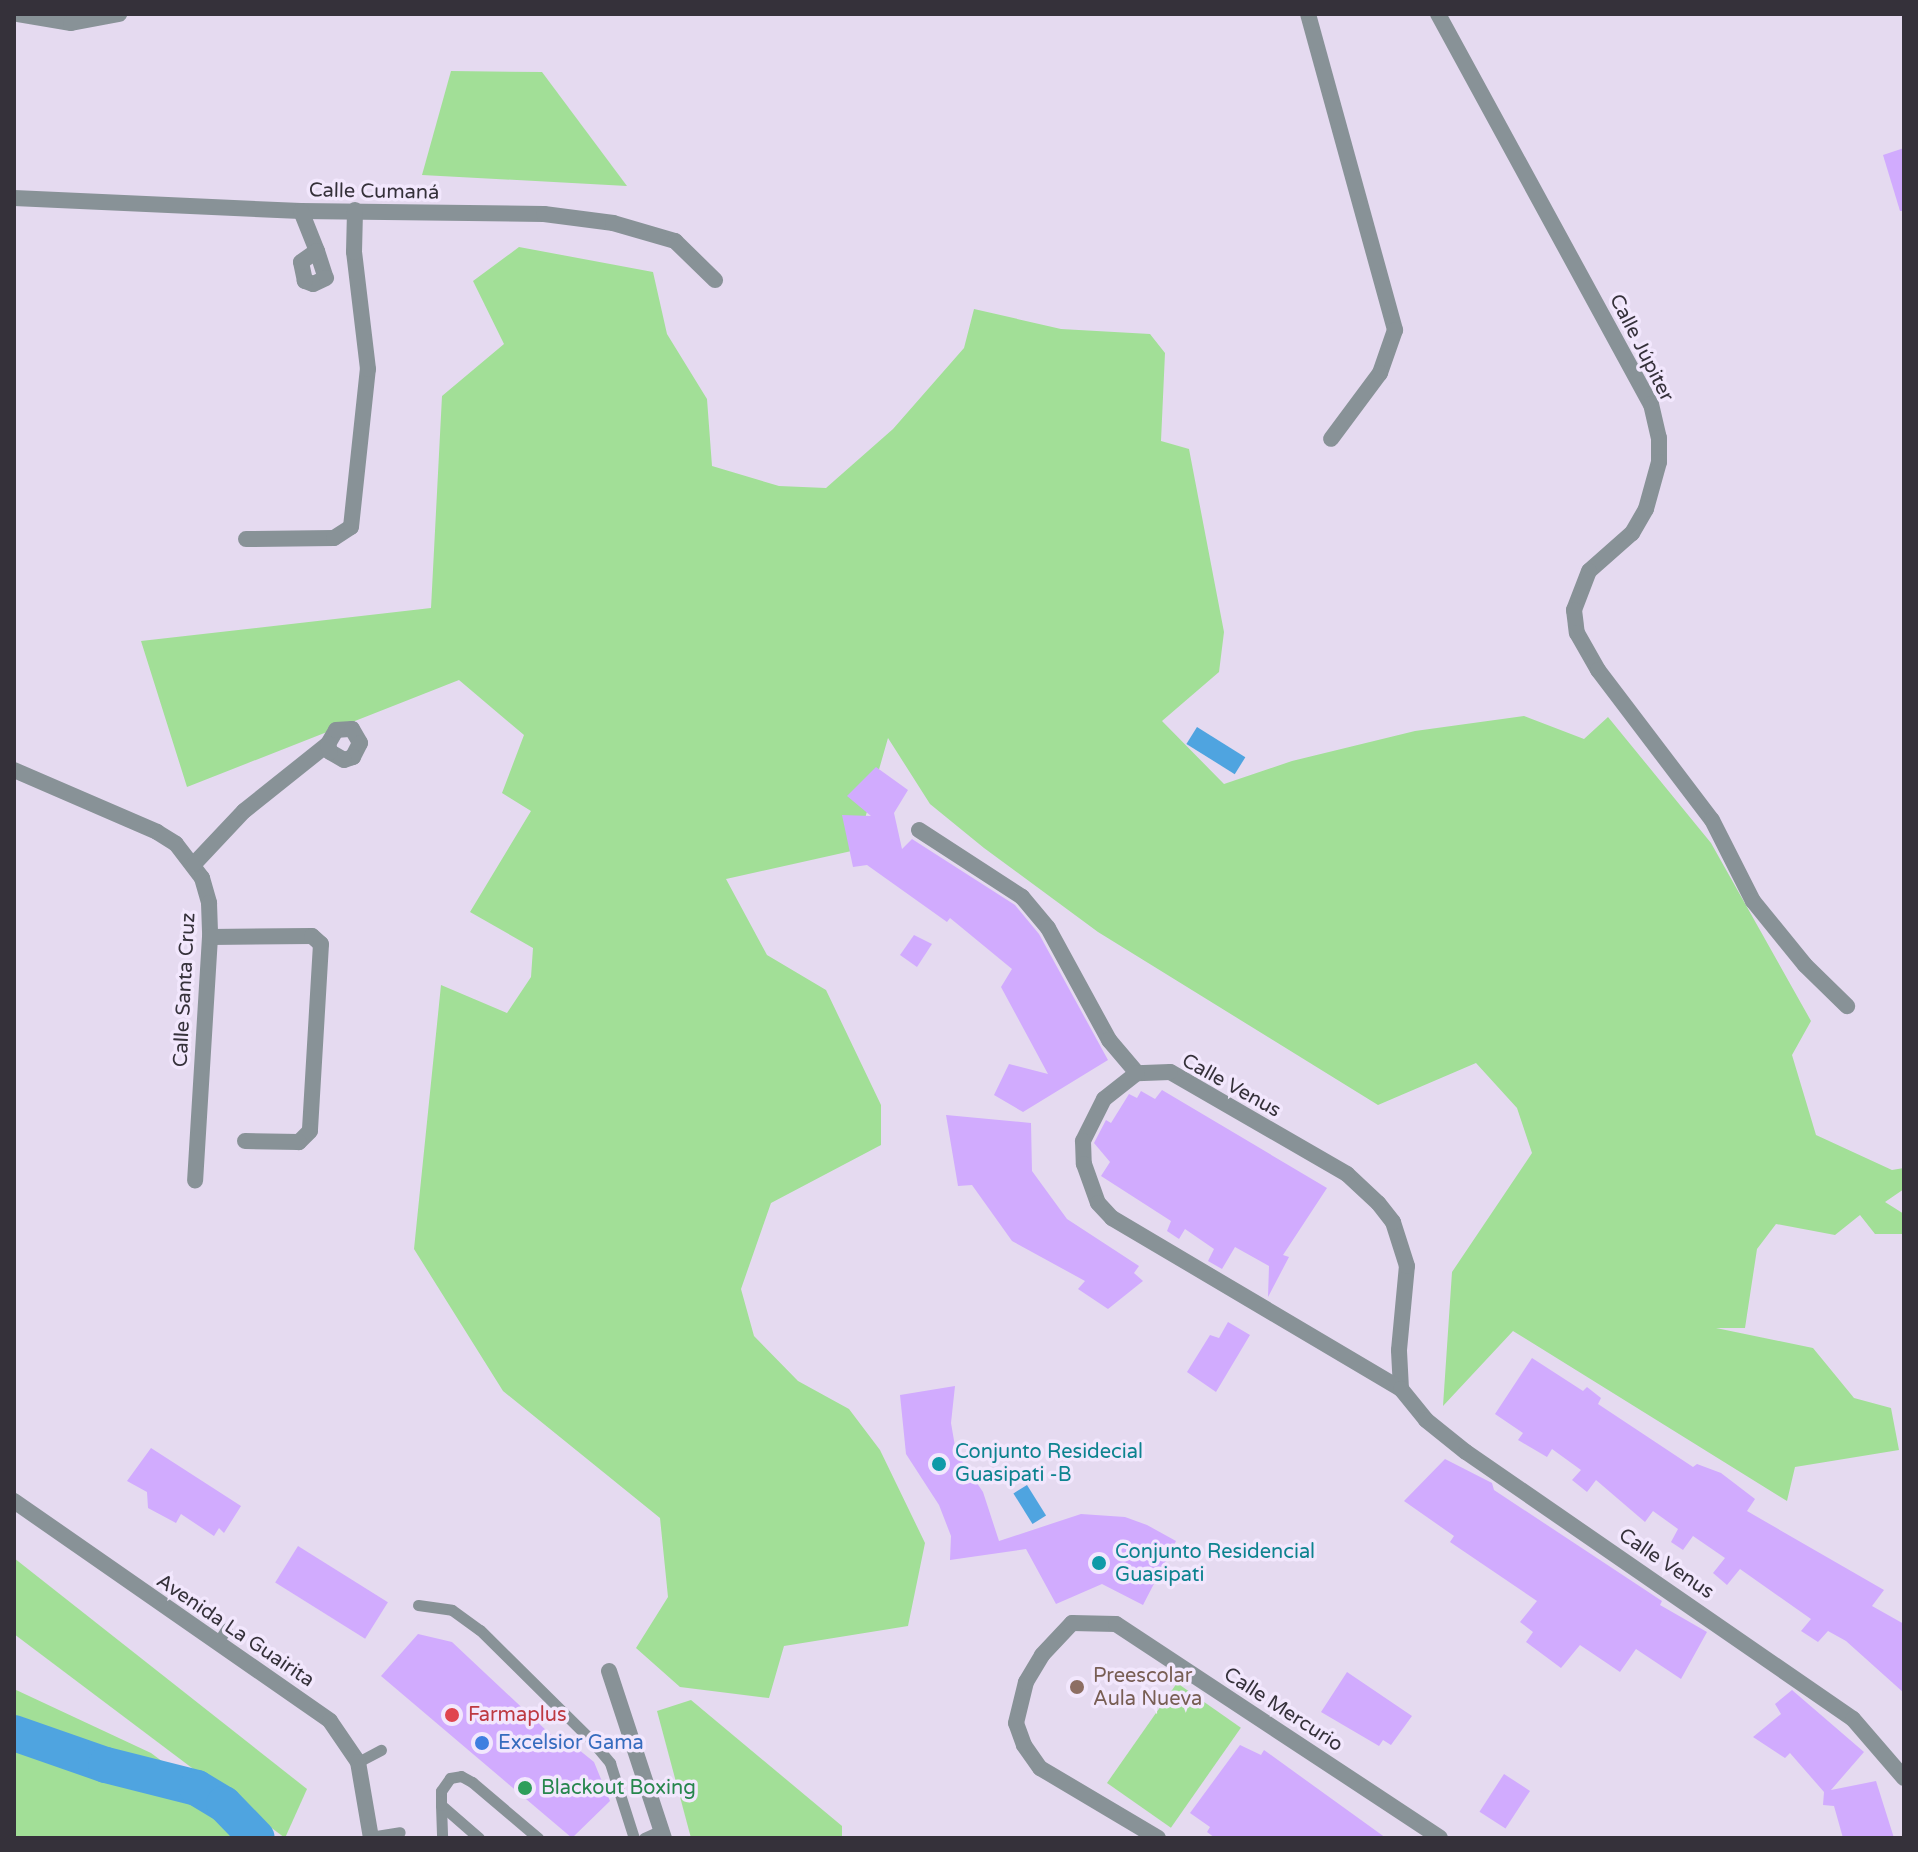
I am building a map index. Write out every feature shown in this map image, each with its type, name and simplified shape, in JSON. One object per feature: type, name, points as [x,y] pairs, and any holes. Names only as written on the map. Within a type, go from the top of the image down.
[{"type":"street","points":[[18,14],[71,23],[119,14]]},
{"type":"street","points":[[1308,14],[1395,330],[1380,373],[1331,439]]},
{"type":"street","name":"Calle Júpiter","points":[[1438,14],[1651,404],[1659,438],[1659,462],[1646,509],[1632,533],[1589,571],[1574,610],[1577,633],[1598,670],[1712,820],[1753,901],[1805,965],[1847,1006]]},
{"type":"street","name":"Calle Cumaná","points":[[14,198],[301,211],[544,214],[613,223],[675,241],[715,280]]},
{"type":"street","points":[[246,539],[334,538],[351,527],[368,369],[354,252],[355,210]]},
{"type":"street","points":[[301,211],[317,251]]},
{"type":"street","points":[[194,864],[244,811],[328,744]]},
{"type":"street","name":"Calle Santa Cruz","points":[[14,770],[157,832],[194,864],[209,903],[210,937],[195,1181]]},
{"type":"street","points":[[919,830],[1022,897],[1048,928],[1109,1040],[1137,1073]]},
{"type":"street","points":[[210,937],[312,936],[321,944],[310,1131],[299,1142],[245,1141]]},
{"type":"street","name":"Calle Venus","points":[[1401,1389],[1399,1350],[1407,1266],[1393,1222],[1378,1203],[1347,1174],[1170,1072],[1137,1073],[1104,1099],[1083,1141],[1088,1183],[1098,1203],[1112,1218],[1187,1266],[1401,1389],[1426,1420],[1466,1452],[1853,1719],[1904,1778]]},
{"type":"street","name":"Avenida La Guairita","points":[[14,1501],[222,1636],[330,1721],[358,1762],[370,1838]]},
{"type":"street","name":"Calle Mercurio","points":[[1158,1838],[1040,1768],[1024,1745],[1016,1723],[1026,1682],[1042,1655],[1072,1623],[1116,1624],[1440,1838]]},
{"type":"street","points":[[609,1671],[663,1834]]},
{"type":"lane","points":[[418,1605],[452,1610],[480,1630],[591,1740],[610,1763],[634,1838]]},
{"type":"lane","points":[[358,1762],[381,1750]]},
{"type":"lane","points":[[442,1838],[441,1791],[450,1778],[461,1776],[538,1838]]},
{"type":"lane","points":[[441,1805],[479,1838]]},
{"type":"lane","points":[[370,1838],[400,1832]]},
{"type":"lane","points":[[644,1838],[663,1834]]},
{"type":"green space","points":[[451,71],[542,72],[627,186],[422,175]]},
{"type":"green space","points":[[519,247],[653,272],[667,334],[707,399],[712,466],[779,486],[826,488],[893,429],[964,348],[974,309],[1061,329],[1150,334],[1165,353],[1161,441],[1189,449],[1224,632],[1219,672],[1162,721],[1224,784],[1292,761],[1415,731],[1524,716],[1584,739],[1608,717],[1711,843],[1811,1021],[1792,1055],[1816,1135],[1892,1170],[1904,1168],[1904,1189],[1885,1202],[1904,1214],[1904,1234],[1875,1234],[1860,1215],[1835,1235],[1776,1224],[1757,1249],[1745,1328],[1716,1328],[1813,1348],[1854,1398],[1891,1408],[1899,1450],[1795,1467],[1787,1501],[1513,1331],[1443,1406],[1452,1272],[1532,1153],[1517,1108],[1476,1063],[1378,1105],[1098,932],[984,848],[930,804],[888,738],[856,850],[726,879],[767,955],[826,990],[881,1105],[881,1145],[771,1203],[741,1289],[754,1336],[798,1381],[849,1409],[880,1450],[925,1543],[908,1626],[784,1646],[769,1698],[680,1687],[636,1648],[668,1597],[660,1518],[503,1391],[414,1249],[441,985],[507,1013],[531,977],[533,948],[470,912],[531,811],[502,793],[524,735],[459,680],[187,787],[141,641],[431,608],[442,396],[504,344],[473,281]]},
{"type":"green space","points":[[14,1558],[307,1789],[285,1838],[14,1634]]},
{"type":"green space","points":[[1177,1683],[1241,1728],[1171,1828],[1107,1783]]},
{"type":"green space","points":[[14,1689],[151,1753],[265,1838],[14,1838]]},
{"type":"green space","points":[[691,1700],[842,1826],[842,1838],[691,1838],[657,1711]]},
{"type":"water","points":[[1197,727],[1245,757],[1235,774],[1186,744]]},
{"type":"water","points":[[1027,1485],[1046,1516],[1033,1524],[1013,1493]]},
{"type":"building","points":[[1904,148],[1904,211],[1900,211],[1883,155]]},
{"type":"building","points":[[876,767],[908,790],[894,813],[902,849],[912,839],[1015,905],[1039,934],[1108,1060],[1023,1112],[994,1095],[1009,1064],[1048,1074],[1001,987],[1012,969],[950,918],[947,922],[867,865],[853,867],[842,815],[871,816],[847,796]]},
{"type":"building","points":[[914,935],[932,944],[917,967],[900,955]]},
{"type":"building","points":[[1162,1090],[1327,1188],[1283,1255],[1289,1257],[1268,1297],[1269,1266],[1235,1247],[1222,1269],[1208,1261],[1214,1249],[1185,1229],[1179,1239],[1167,1231],[1171,1221],[1101,1176],[1110,1162],[1094,1143],[1106,1120],[1111,1123],[1129,1094],[1137,1098],[1141,1091],[1155,1099]]},
{"type":"building","points":[[946,1115],[1031,1123],[1032,1171],[1067,1219],[1139,1266],[1134,1273],[1143,1281],[1108,1309],[1078,1289],[1085,1281],[1012,1241],[972,1185],[958,1186]]},
{"type":"building","points":[[1228,1322],[1250,1335],[1216,1392],[1187,1372],[1210,1335],[1219,1338]]},
{"type":"building","points":[[1532,1358],[1583,1391],[1587,1387],[1601,1398],[1598,1404],[1693,1467],[1697,1464],[1721,1473],[1755,1499],[1747,1511],[1884,1590],[1872,1606],[1904,1624],[1904,1693],[1846,1641],[1828,1631],[1818,1642],[1801,1631],[1811,1619],[1740,1569],[1727,1585],[1713,1573],[1725,1558],[1693,1536],[1683,1550],[1671,1542],[1678,1529],[1653,1511],[1645,1522],[1596,1480],[1587,1492],[1572,1480],[1581,1470],[1552,1449],[1547,1457],[1518,1440],[1523,1433],[1495,1414]]},
{"type":"building","points":[[955,1386],[951,1423],[956,1452],[983,1492],[999,1541],[1081,1514],[1125,1517],[1147,1525],[1176,1541],[1143,1605],[1102,1584],[1056,1604],[1026,1549],[950,1560],[951,1536],[939,1505],[906,1454],[900,1395]]},
{"type":"building","points":[[151,1448],[241,1506],[224,1533],[219,1528],[214,1536],[181,1514],[176,1523],[148,1508],[147,1492],[127,1481]]},
{"type":"building","points":[[1445,1459],[1492,1483],[1494,1490],[1662,1601],[1660,1605],[1707,1632],[1681,1679],[1636,1649],[1620,1672],[1580,1645],[1561,1668],[1526,1642],[1533,1632],[1520,1622],[1537,1601],[1450,1542],[1454,1536],[1404,1501]]},
{"type":"building","points":[[298,1546],[388,1602],[365,1639],[275,1582]]},
{"type":"building","points":[[418,1634],[452,1642],[564,1747],[568,1741],[594,1762],[610,1801],[572,1838],[381,1676]]},
{"type":"building","points":[[1347,1672],[1412,1716],[1391,1745],[1383,1740],[1379,1746],[1321,1712]]},
{"type":"building","points":[[1792,1690],[1864,1752],[1831,1790],[1876,1781],[1894,1838],[1843,1838],[1834,1806],[1823,1805],[1824,1792],[1790,1753],[1785,1758],[1753,1737],[1781,1714],[1775,1704]]},
{"type":"building","points":[[1240,1745],[1261,1755],[1264,1750],[1386,1838],[1215,1838],[1207,1832],[1210,1827],[1190,1813]]},
{"type":"building","points":[[1504,1774],[1530,1791],[1505,1829],[1479,1812]]},
{"type":"waterway","points":[[14,1733],[106,1765],[197,1788],[224,1804],[257,1838]]},
{"type":"place","name":"Conjunto Residecial Guasipati -B","points":[[939,1464]]},
{"type":"place","name":"Conjunto Residencial Guasipati","points":[[1099,1563]]},
{"type":"place","name":"Preescolar Aula Nueva","points":[[1077,1687]]},
{"type":"place","name":"Farmaplus","points":[[452,1715]]},
{"type":"place","name":"Excelsior Gama","points":[[482,1743]]},
{"type":"place","name":"Blackout Boxing","points":[[525,1788]]}]
